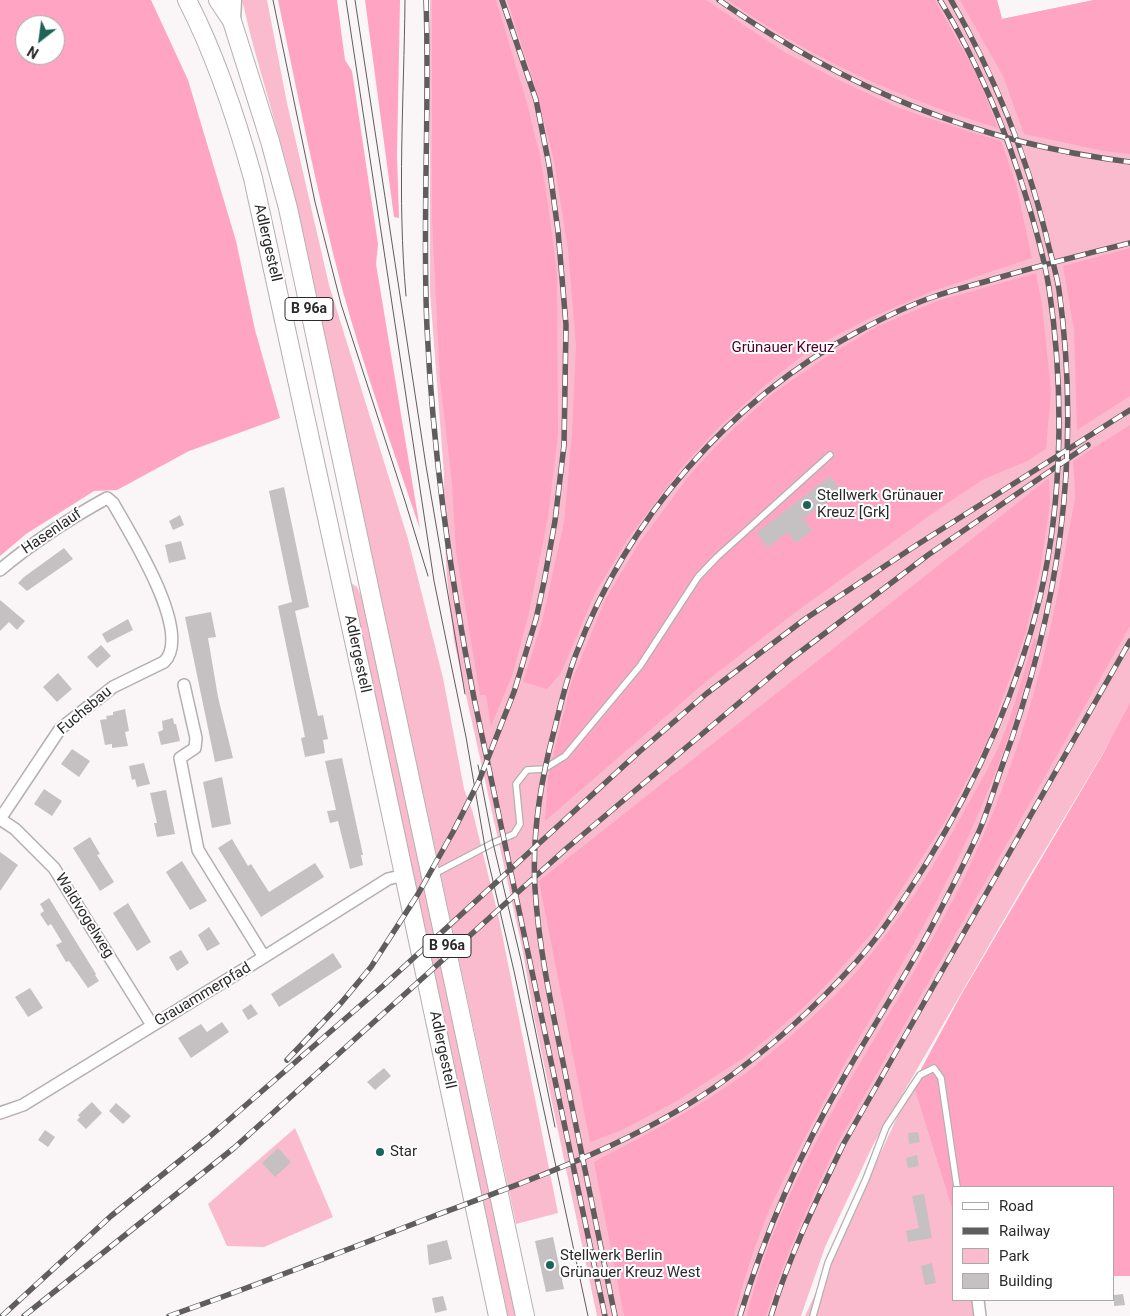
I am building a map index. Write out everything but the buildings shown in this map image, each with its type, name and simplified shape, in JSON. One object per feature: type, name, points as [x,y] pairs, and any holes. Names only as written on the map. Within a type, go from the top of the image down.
[{"type":"main road","name":"Adlergestell","points":[[187,0],[197,18],[221,79],[242,139],[253,178],[320,482],[498,1316]]},
{"type":"main road","name":"Adlergestell","points":[[218,0],[232,21],[270,142],[288,208],[525,1316]]},
{"type":"main road","name":"Adlergestell","points":[[232,21],[233,0]]},
{"type":"main road","points":[[320,482],[345,478]]},
{"type":"street","name":"Hasenlauf","points":[[0,570],[59,526],[107,498],[113,502],[158,587],[170,616],[171,650]]},
{"type":"street","name":"Fuchsbau","points":[[0,819],[60,729],[113,687],[164,662],[169,657],[171,650]]},
{"type":"street","points":[[184,685],[196,738],[195,748],[180,758],[198,850],[264,957]]},
{"type":"street","name":"Waldvogelweg","points":[[0,819],[15,829],[54,868],[152,1026]]},
{"type":"street","name":"Grauammerpfad","points":[[0,1113],[23,1105],[388,879],[404,874]]},
{"type":"street","points":[[978,1301],[980,1316]]},
{"type":"lane","points":[[432,875],[514,834],[520,824],[516,784],[521,777],[527,770],[544,769],[565,756],[640,666],[698,577],[717,557],[830,455]]},
{"type":"lane","points":[[813,1316],[828,1263],[866,1179],[886,1127],[920,1075],[934,1068],[942,1078],[957,1186]]},
{"type":"green space","points":[[0,0],[151,0],[188,80],[236,241],[255,330],[280,418],[189,451],[117,490],[94,491],[26,534],[0,556]]},
{"type":"green space","points":[[242,0],[267,0],[287,103],[329,285],[408,539],[443,678],[464,789],[473,813],[499,919],[558,1213],[516,1224],[288,169]]},
{"type":"green space","points":[[278,0],[337,0],[345,60],[352,71],[378,244],[376,264],[420,529],[369,379],[342,288],[316,180]]},
{"type":"green space","points":[[365,0],[400,0],[397,155],[399,218],[394,217]]},
{"type":"green space","name":"Grünauer Kreuz","points":[[430,0],[997,0],[1002,19],[1094,0],[1130,0],[1130,708],[1028,878],[873,1145],[825,1247],[801,1316],[597,1316],[534,1017],[522,947],[454,641],[447,578],[443,506],[444,474],[430,292]]},
{"type":"green space","points":[[432,0],[496,0],[527,103],[540,156],[557,274],[558,434],[548,517],[529,613],[512,676],[491,726],[486,695],[480,695],[456,551],[452,483],[440,380],[432,220]]},
{"type":"green space","points":[[507,0],[706,0],[786,53],[834,78],[899,108],[1001,141],[1016,184],[1032,258],[933,291],[872,317],[812,348],[764,386],[719,427],[683,466],[629,537],[595,593],[561,673],[547,689],[523,682],[542,622],[564,522],[572,434],[576,346],[568,249],[554,160],[533,80]]},
{"type":"green space","points":[[728,0],[935,0],[978,77],[998,128],[927,104],[858,75],[792,41]]},
{"type":"green space","points":[[960,0],[997,0],[1002,19],[1094,0],[1130,0],[1130,154],[1104,151],[1024,134],[1003,76]]},
{"type":"green space","points":[[1130,248],[1130,396],[1077,430],[1074,330],[1063,266]]},
{"type":"green space","points":[[1036,273],[1042,304],[1051,392],[1046,449],[1027,461],[982,480],[793,614],[709,679],[545,821],[548,776],[571,683],[605,600],[639,543],[692,472],[727,435],[772,394],[823,359],[876,327],[937,301]]},
{"type":"green space","points":[[1130,425],[1130,626],[838,1142],[799,1228],[766,1316],[747,1316],[762,1265],[781,1215],[803,1167],[828,1119],[935,934],[978,849],[996,805],[1027,715],[1052,623],[1075,498],[1073,461]]},
{"type":"green space","points":[[1049,478],[1050,502],[1041,566],[1026,632],[988,740],[944,823],[877,927],[828,983],[804,1007],[745,1057],[677,1101],[622,1130],[590,1142],[539,881]]},
{"type":"green space","points":[[351,583],[357,587],[362,597],[516,1316],[508,1316]]},
{"type":"green space","points":[[1034,638],[1037,640],[1017,713],[990,785],[960,855],[925,923],[828,1093],[776,1194],[755,1248],[734,1316],[624,1316],[594,1162],[718,1093],[770,1054],[810,1019],[859,969],[917,891],[943,849],[988,768],[1009,719]]},
{"type":"green space","points":[[1130,703],[1130,1276],[1115,1276],[1115,1186],[952,1186],[952,1210],[913,1084],[961,995],[1104,752]]},
{"type":"green space","points":[[913,1083],[952,1210],[952,1301],[975,1301],[974,1316],[805,1316]]},
{"type":"green space","points":[[295,1128],[333,1217],[264,1247],[227,1246],[208,1204]]},
{"type":"tram line","points":[[273,0],[315,202],[341,304],[428,576]]},
{"type":"tram line","points":[[346,0],[434,581],[466,737],[485,847],[514,971],[588,1316]]},
{"type":"tram line","points":[[355,0],[426,466],[465,694]]},
{"type":"tram line","points":[[405,0],[401,185],[406,296]]},
{"type":"tram line","points":[[478,765],[493,843],[521,960],[555,1127]]},
{"type":"railway","points":[[426,0],[425,246],[427,328],[438,467],[450,560],[474,698],[605,1316]]},
{"type":"railway","points":[[287,1060],[341,1003],[371,967],[418,894],[453,832],[479,781],[514,692],[536,619],[544,582],[555,521],[564,445],[566,325],[558,231],[549,165],[536,100],[502,0]]},
{"type":"railway","points":[[719,0],[815,60],[864,85],[914,107],[966,126],[1019,141],[1074,153],[1130,162]]},
{"type":"railway","points":[[169,1316],[269,1280],[542,1175],[614,1144],[682,1108],[715,1087],[772,1044],[841,978],[867,950],[885,926],[945,833],[994,735],[1031,632],[1048,560],[1053,521],[1059,443],[1059,403],[1054,326],[1049,288],[1034,222],[1010,148],[990,97],[967,48],[940,0]]},
{"type":"railway","points":[[740,1316],[772,1224],[798,1164],[844,1077],[923,943],[980,829],[1021,710],[1038,651],[1051,592],[1066,474],[1068,413],[1059,290],[1038,204],[1018,143],[981,56],[951,0]]},
{"type":"railway","points":[[615,1316],[548,985],[537,913],[534,869],[538,811],[548,754],[572,664],[598,604],[624,556],[654,511],[688,468],[726,428],[767,392],[811,360],[866,327],[923,301],[1028,269],[1130,243]]},
{"type":"railway","points":[[2,1316],[111,1216],[208,1138],[384,985],[639,752],[706,694],[805,619],[912,548],[1130,410]]},
{"type":"railway","points":[[24,1316],[234,1148],[567,848],[791,659],[928,555],[1088,445]]},
{"type":"railway","points":[[771,1316],[795,1250],[844,1143],[1130,641]]},
{"type":"place","name":"Stellwerk Grünauer Kreuz [Grk]","points":[[807,505]]},
{"type":"place","name":"Star","points":[[380,1152]]},
{"type":"place","name":"Stellwerk Berlin Grünauer Kreuz West","points":[[550,1265]]}]
